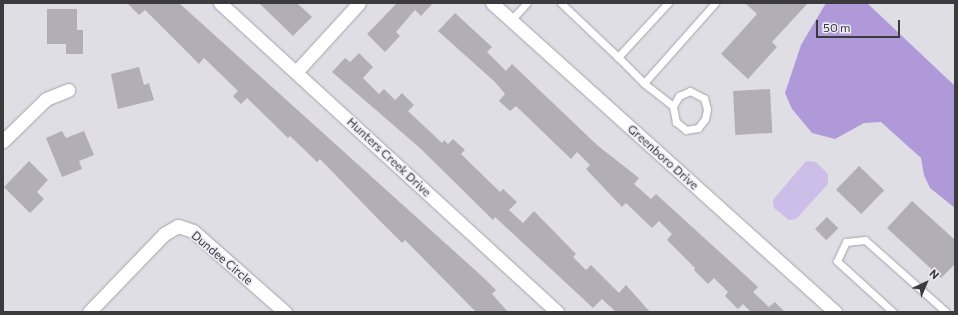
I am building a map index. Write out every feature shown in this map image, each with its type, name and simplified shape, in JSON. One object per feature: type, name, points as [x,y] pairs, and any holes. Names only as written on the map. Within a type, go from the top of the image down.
[{"type":"street","name":"Hunters Creek Drive","points":[[220,3],[557,312]]},
{"type":"street","points":[[296,72],[359,3]]},
{"type":"street","name":"Greenboro Drive","points":[[492,3],[834,312]]},
{"type":"street","points":[[3,142],[46,99],[68,90]]},
{"type":"street","name":"Dundee Circle","points":[[90,312],[164,234],[178,226],[193,231],[285,312]]},
{"type":"lane","points":[[511,20],[527,3]]},
{"type":"lane","points":[[561,3],[644,83],[673,106],[676,122],[686,130],[698,128],[705,119],[707,109],[704,98],[690,91],[680,96],[673,106]]},
{"type":"lane","points":[[618,57],[668,3]]},
{"type":"lane","points":[[644,83],[715,3]]},
{"type":"lane","points":[[893,312],[837,261],[846,242],[865,240],[946,312]]},
{"type":"shaded area","points":[[826,3],[867,3],[955,86],[955,208],[930,188],[924,175],[921,158],[881,122],[864,123],[835,139],[812,133],[792,109],[785,93],[801,45]]},
{"type":"shaded area","points":[[806,161],[816,162],[828,174],[828,184],[796,219],[789,220],[774,208],[773,200]]},
{"type":"building","points":[[127,3],[179,3],[485,279],[496,290],[492,294],[508,312],[476,312],[405,240],[402,243],[320,159],[317,162],[290,136],[288,138],[247,98],[241,104],[233,96],[238,91],[204,58],[199,64],[145,10],[139,15]]},
{"type":"building","points":[[259,3],[297,3],[312,17],[293,36]]},
{"type":"building","points":[[397,3],[433,3],[421,16],[415,10],[396,32],[400,36],[385,52],[367,34]]},
{"type":"building","points":[[745,3],[808,3],[772,42],[777,47],[748,79],[721,54],[757,14]]},
{"type":"building","points":[[47,9],[77,9],[77,30],[83,30],[83,54],[66,54],[66,44],[47,44]]},
{"type":"building","points":[[455,13],[492,47],[487,52],[506,71],[512,64],[597,145],[639,178],[634,184],[651,199],[656,194],[758,287],[753,292],[769,307],[775,302],[785,312],[751,312],[743,304],[738,309],[725,296],[728,292],[714,278],[708,284],[694,270],[695,268],[667,240],[672,234],[659,221],[652,228],[626,203],[622,207],[586,169],[590,165],[577,152],[571,159],[516,106],[510,111],[499,101],[505,94],[495,82],[438,31]]},
{"type":"building","points":[[359,53],[373,67],[363,78],[379,94],[384,89],[395,100],[402,93],[414,105],[408,111],[442,143],[444,140],[448,144],[453,139],[465,150],[461,154],[500,192],[503,189],[517,202],[509,210],[523,223],[534,211],[576,254],[573,257],[586,270],[591,265],[619,293],[626,285],[650,312],[616,312],[602,299],[593,308],[495,217],[493,220],[421,149],[332,72],[345,58],[350,62]]},
{"type":"building","points":[[139,67],[144,85],[149,83],[154,100],[118,109],[111,74]]},
{"type":"building","points":[[770,89],[772,133],[735,135],[733,91]]},
{"type":"building","points":[[62,131],[66,138],[84,131],[94,155],[79,161],[82,169],[62,177],[46,138]]},
{"type":"building","points":[[29,161],[48,180],[37,192],[44,199],[30,213],[4,187]]},
{"type":"building","points":[[859,166],[884,190],[861,214],[836,190]]},
{"type":"building","points":[[912,201],[955,240],[955,264],[941,278],[887,228]]},
{"type":"building","points":[[827,217],[838,228],[826,240],[815,229]]}]
